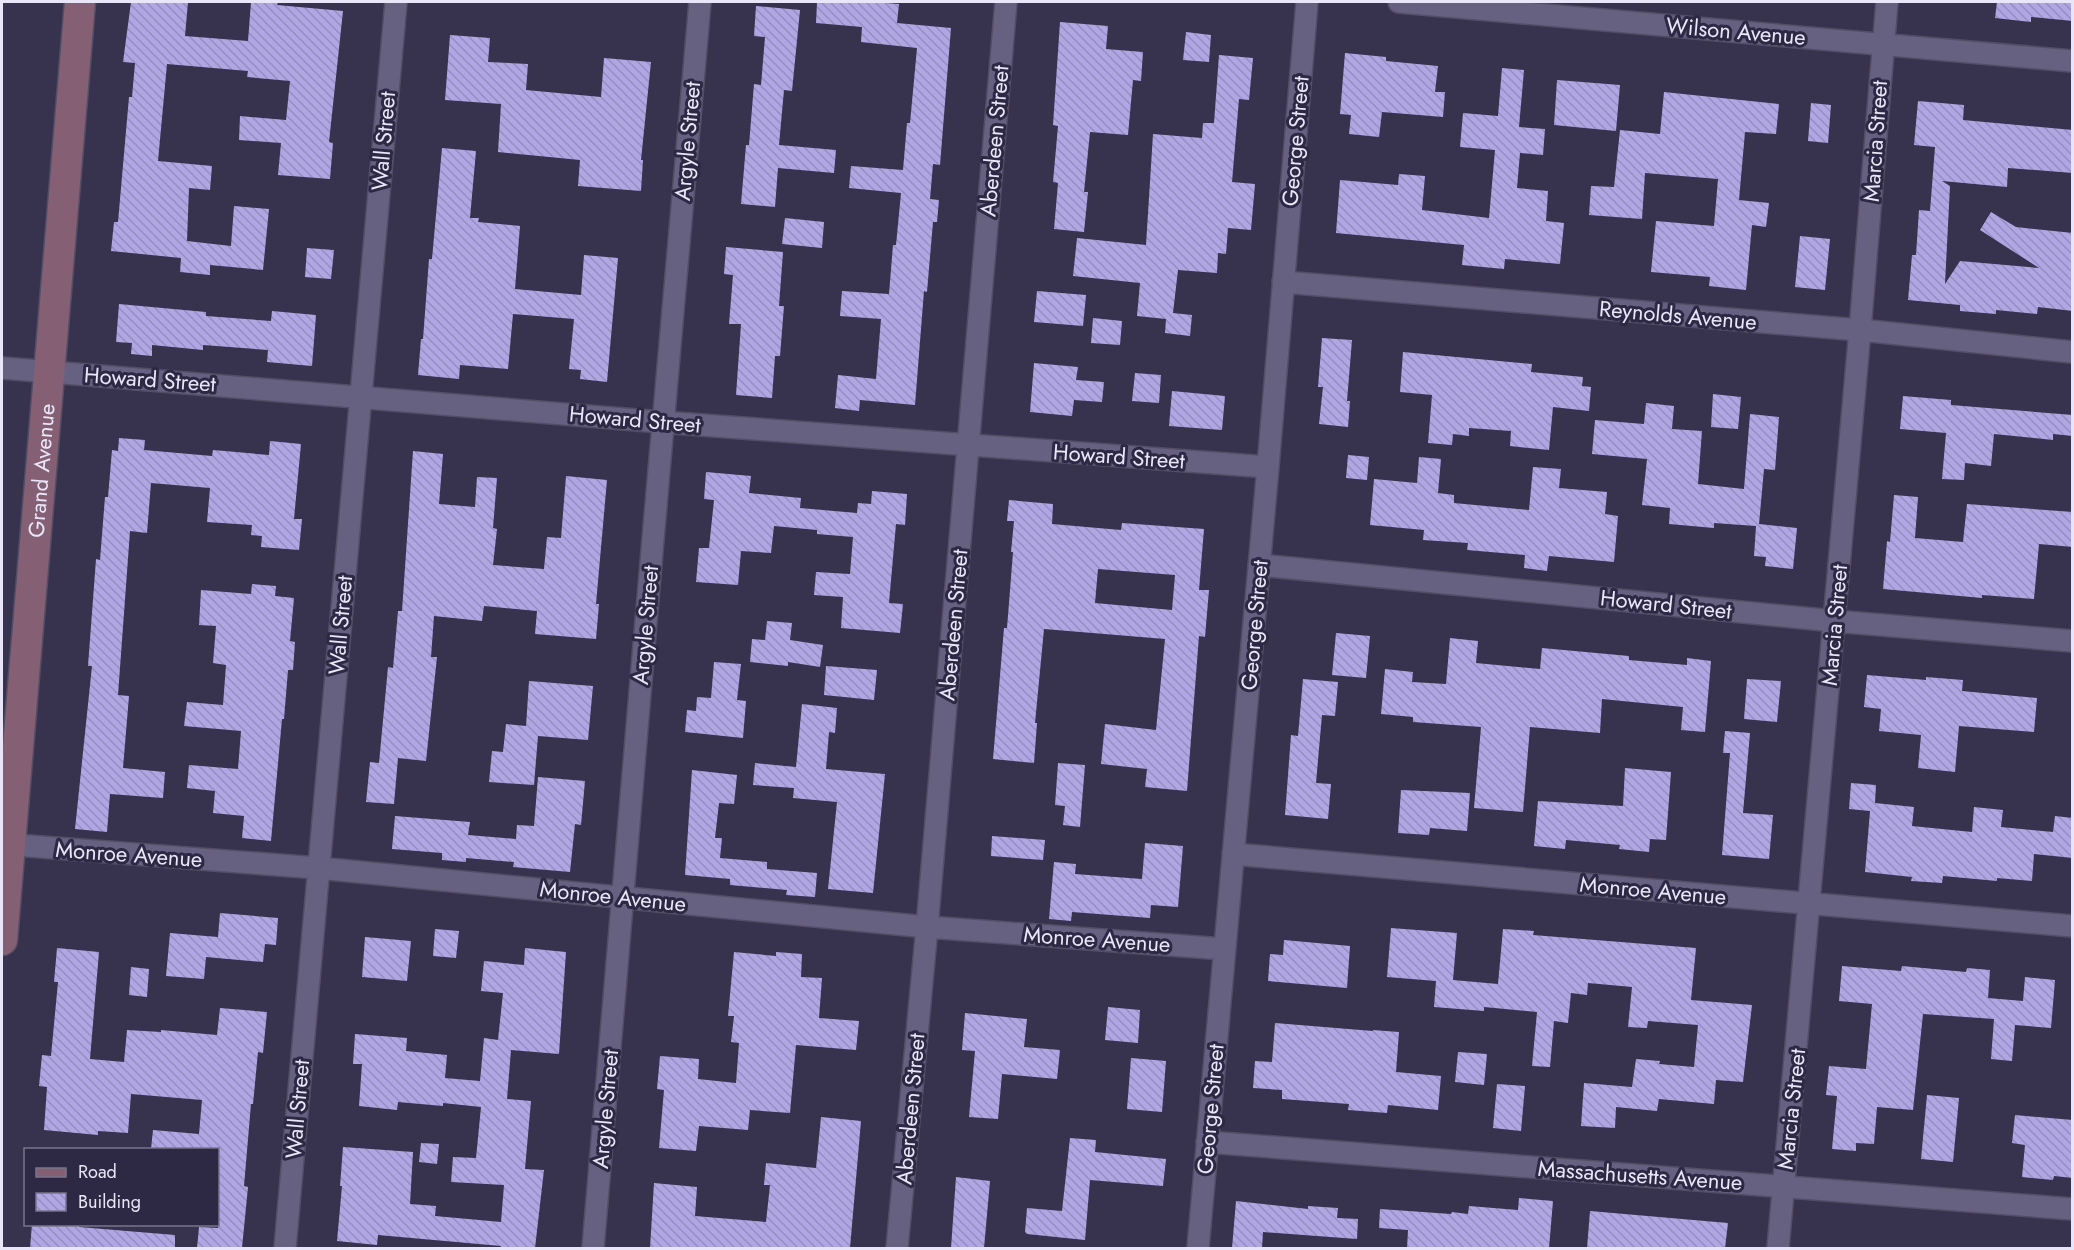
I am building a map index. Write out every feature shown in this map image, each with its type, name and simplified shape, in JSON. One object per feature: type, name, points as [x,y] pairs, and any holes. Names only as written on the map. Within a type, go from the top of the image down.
[{"type":"main road","name":"Grand Avenue","points":[[2,940],[5,844],[80,2]]},
{"type":"street","name":"Wall Street","points":[[285,1248],[396,2]]},
{"type":"street","name":"Argyle Street","points":[[593,1248],[662,422],[700,2]]},
{"type":"street","name":"Aberdeen Street","points":[[897,1248],[927,927],[1006,2]]},
{"type":"street","name":"George Street","points":[[1198,1248],[1307,2]]},
{"type":"street","name":"Wilson Avenue","points":[[1399,2],[2073,61]]},
{"type":"street","name":"Marcia Street","points":[[1778,1248],[1810,903],[1887,2]]},
{"type":"street","name":"Reynolds Avenue","points":[[1283,282],[1860,330],[2073,352]]},
{"type":"street","name":"Howard Street","points":[[2,368],[662,422],[1268,468]]},
{"type":"street","name":"Howard Street","points":[[1259,565],[1834,621],[2073,640]]},
{"type":"street","name":"Monroe Avenue","points":[[5,844],[318,868],[927,927],[1224,949]]},
{"type":"street","name":"Monroe Avenue","points":[[1233,854],[2073,926]]},
{"type":"street","name":"Massachusetts Avenue","points":[[1207,1142],[2073,1209]]},
{"type":"building","points":[[131,2],[188,2],[185,36],[248,41],[251,2],[278,2],[277,5],[343,11],[329,142],[333,143],[330,179],[278,175],[281,143],[239,140],[240,116],[286,120],[290,81],[247,77],[248,71],[167,64],[158,161],[212,166],[210,190],[189,188],[187,241],[231,246],[234,206],[269,209],[263,270],[210,265],[210,275],[180,272],[181,258],[111,251],[114,222],[118,222],[129,97],[132,97],[135,63],[123,62]]},
{"type":"building","points":[[817,2],[899,4],[897,23],[951,28],[940,165],[933,164],[930,199],[939,200],[937,222],[933,222],[927,292],[924,291],[915,405],[860,400],[859,411],[835,408],[838,375],[876,379],[881,319],[840,316],[842,291],[889,294],[893,245],[896,245],[901,193],[849,188],[851,166],[903,170],[917,48],[861,42],[862,27],[816,23]]},
{"type":"building","points":[[1997,2],[2073,2],[2073,21],[2031,17],[2031,22],[1995,18]]},
{"type":"building","points":[[756,6],[800,10],[792,91],[784,90],[779,145],[836,150],[834,173],[778,168],[775,207],[741,204],[754,84],[761,85],[765,37],[754,36]]},
{"type":"building","points":[[1060,22],[1108,26],[1106,49],[1143,52],[1141,81],[1133,80],[1128,135],[1090,132],[1084,192],[1088,192],[1084,232],[1054,229],[1058,183],[1053,182],[1058,126],[1053,125]]},
{"type":"building","points":[[1186,32],[1211,35],[1209,62],[1183,60]]},
{"type":"building","points":[[450,35],[490,38],[488,62],[528,64],[526,90],[601,97],[604,58],[651,62],[641,160],[643,160],[641,191],[578,186],[580,160],[498,152],[501,104],[445,100]]},
{"type":"building","points":[[1345,53],[1386,57],[1386,61],[1438,66],[1435,92],[1445,92],[1443,117],[1382,112],[1379,137],[1349,134],[1351,115],[1340,114]]},
{"type":"building","points":[[1219,55],[1253,58],[1249,100],[1239,99],[1232,182],[1255,184],[1251,230],[1228,228],[1226,254],[1218,253],[1217,273],[1178,270],[1173,313],[1192,315],[1190,336],[1165,333],[1166,319],[1137,316],[1140,283],[1073,276],[1077,238],[1146,245],[1153,134],[1202,138],[1203,123],[1214,123]]},
{"type":"building","points":[[1502,68],[1524,70],[1519,127],[1545,129],[1543,155],[1520,153],[1517,188],[1548,191],[1546,221],[1564,223],[1560,264],[1505,259],[1504,269],[1462,265],[1464,245],[1336,233],[1340,180],[1398,185],[1399,174],[1425,176],[1422,210],[1489,218],[1495,150],[1460,147],[1463,113],[1498,116]]},
{"type":"building","points":[[1557,80],[1620,85],[1616,131],[1554,125]]},
{"type":"building","points":[[1664,92],[1779,104],[1776,134],[1745,132],[1739,200],[1769,203],[1766,227],[1752,225],[1746,290],[1709,286],[1710,277],[1651,272],[1656,221],[1714,226],[1718,179],[1645,173],[1642,219],[1589,215],[1591,186],[1614,187],[1620,130],[1660,134]]},
{"type":"building","points":[[1918,101],[1964,105],[1963,120],[2073,130],[2073,173],[2008,168],[2007,187],[1942,181],[1950,186],[1945,284],[1960,261],[2039,268],[1980,230],[1991,212],[2016,227],[2073,233],[2073,311],[2038,307],[2037,314],[1996,310],[1996,314],[1960,311],[1960,305],[1908,300],[1912,255],[1916,255],[1919,210],[1930,211],[1935,147],[1914,145]]},
{"type":"building","points":[[1811,103],[1831,105],[1828,143],[1808,141]]},
{"type":"building","points":[[442,148],[476,151],[470,218],[479,218],[478,222],[520,226],[515,289],[581,295],[584,255],[618,258],[607,382],[580,379],[581,370],[569,369],[574,319],[513,314],[508,369],[460,365],[459,379],[418,375]]},
{"type":"building","points":[[785,218],[824,222],[822,248],[782,244]]},
{"type":"building","points":[[1800,236],[1830,239],[1825,290],[1795,287]]},
{"type":"building","points":[[726,247],[783,252],[779,306],[784,306],[780,356],[775,356],[772,398],[736,395],[741,324],[729,324],[733,275],[724,274]]},
{"type":"building","points":[[307,248],[334,250],[331,279],[305,277]]},
{"type":"building","points":[[1037,291],[1086,295],[1083,326],[1034,322]]},
{"type":"building","points":[[119,304],[206,312],[206,316],[271,321],[272,311],[316,315],[312,366],[267,362],[268,350],[203,345],[203,350],[152,345],[152,356],[131,354],[132,343],[116,342]]},
{"type":"building","points":[[1093,318],[1122,321],[1120,345],[1091,343]]},
{"type":"building","points":[[1322,338],[1352,340],[1347,401],[1350,401],[1348,427],[1319,424],[1323,387],[1318,387]]},
{"type":"building","points":[[1403,352],[1532,364],[1531,372],[1583,377],[1582,386],[1591,387],[1589,411],[1553,407],[1549,450],[1510,446],[1511,431],[1469,428],[1469,436],[1453,434],[1452,445],[1428,443],[1432,395],[1400,392]]},
{"type":"building","points":[[1034,363],[1078,367],[1076,380],[1104,382],[1102,402],[1074,400],[1072,416],[1030,412]]},
{"type":"building","points":[[1135,373],[1161,375],[1159,403],[1132,401]]},
{"type":"building","points":[[1172,391],[1225,396],[1222,430],[1169,426]]},
{"type":"building","points":[[1713,394],[1741,397],[1738,429],[1711,427]]},
{"type":"building","points":[[1903,396],[1951,400],[1951,405],[2073,415],[2073,436],[2053,434],[2053,440],[1994,434],[1991,466],[1965,463],[1964,480],[1942,479],[1946,433],[1900,429]]},
{"type":"building","points":[[1646,403],[1674,406],[1672,429],[1702,431],[1698,484],[1744,489],[1750,414],[1779,417],[1775,470],[1764,469],[1759,524],[1797,528],[1793,569],[1765,566],[1766,557],[1754,556],[1756,526],[1714,523],[1714,528],[1669,524],[1670,508],[1642,505],[1647,459],[1592,454],[1595,420],[1644,424]]},
{"type":"building","points":[[119,438],[145,440],[144,450],[212,456],[213,450],[269,455],[270,441],[301,444],[294,519],[302,519],[299,550],[261,547],[262,536],[251,535],[252,525],[207,522],[210,488],[151,483],[147,533],[130,531],[118,695],[129,696],[123,768],[165,772],[163,798],[110,794],[107,832],[75,829],[92,666],[88,666],[96,559],[100,560],[105,497],[108,497],[112,450],[118,451]]},
{"type":"building","points":[[413,451],[443,454],[439,504],[475,507],[477,477],[497,478],[493,528],[497,529],[493,565],[544,569],[547,537],[561,538],[566,476],[607,480],[596,604],[599,604],[596,639],[535,634],[537,611],[484,606],[482,621],[434,616],[431,657],[437,657],[426,761],[398,758],[394,804],[366,802],[370,762],[379,763],[388,667],[393,668],[398,611],[402,611]]},
{"type":"building","points":[[1348,455],[1369,457],[1367,480],[1346,478]]},
{"type":"building","points":[[1419,457],[1441,459],[1438,493],[1454,495],[1454,503],[1529,510],[1533,467],[1561,469],[1559,488],[1607,492],[1605,514],[1618,516],[1614,562],[1549,556],[1547,571],[1524,568],[1525,555],[1467,550],[1468,543],[1423,540],[1424,530],[1370,525],[1374,479],[1417,483]]},
{"type":"building","points":[[706,472],[751,476],[749,493],[801,498],[800,508],[857,513],[858,503],[871,504],[872,491],[907,494],[905,525],[896,524],[889,603],[903,604],[900,633],[841,628],[843,597],[814,595],[816,572],[850,574],[853,537],[817,534],[817,530],[774,526],[771,553],[741,551],[738,585],[696,582],[699,548],[709,548],[714,500],[704,499]]},
{"type":"building","points":[[1894,495],[1918,497],[1915,538],[1963,542],[1967,504],[2073,512],[2073,547],[2039,544],[2034,599],[1982,595],[1982,598],[1883,589]]},
{"type":"building","points":[[1009,500],[1053,504],[1052,524],[1121,530],[1122,523],[1204,529],[1199,590],[1209,590],[1205,637],[1199,636],[1187,791],[1145,787],[1147,769],[1101,764],[1105,724],[1156,730],[1165,639],[1044,629],[1035,723],[1037,723],[1034,763],[993,759],[1013,552],[1011,552],[1014,521],[1007,521]],"holes":[[[1098,569],[1175,575],[1172,610],[1095,603]]]},
{"type":"building","points":[[252,584],[276,586],[275,596],[294,598],[290,641],[295,642],[293,670],[288,670],[271,841],[242,838],[244,816],[213,813],[215,791],[187,788],[189,765],[238,769],[241,731],[184,726],[187,702],[223,705],[226,665],[213,663],[216,626],[199,625],[201,590],[251,594]]},
{"type":"building","points":[[767,621],[792,623],[790,640],[823,645],[820,667],[788,662],[788,666],[750,662],[752,639],[765,640]]},
{"type":"building","points":[[1336,633],[1370,636],[1366,678],[1332,675]]},
{"type":"building","points":[[1450,638],[1478,641],[1476,663],[1540,669],[1542,648],[1629,656],[1629,660],[1687,665],[1687,658],[1711,661],[1705,732],[1681,730],[1683,707],[1602,699],[1600,733],[1530,727],[1523,812],[1474,808],[1481,727],[1413,722],[1413,717],[1381,714],[1385,669],[1413,672],[1412,682],[1446,684]]},
{"type":"building","points":[[714,662],[741,664],[737,700],[746,701],[743,738],[685,732],[687,710],[696,711],[697,697],[711,698]]},
{"type":"building","points":[[826,666],[877,670],[874,700],[824,695]]},
{"type":"building","points":[[1867,675],[1926,680],[1926,677],[1963,680],[1962,691],[2037,698],[2034,732],[1959,726],[1955,772],[1918,768],[1921,735],[1879,731],[1881,709],[1864,707]]},
{"type":"building","points":[[1303,679],[1338,682],[1335,716],[1322,715],[1316,783],[1331,784],[1328,819],[1285,815],[1291,735],[1298,736]]},
{"type":"building","points":[[1747,679],[1781,681],[1777,722],[1744,719]]},
{"type":"building","points":[[529,681],[593,686],[588,740],[538,736],[534,785],[489,782],[492,751],[503,752],[506,724],[526,726]]},
{"type":"building","points":[[802,704],[837,708],[835,733],[829,732],[826,769],[885,774],[873,893],[828,889],[837,802],[793,798],[794,788],[753,785],[755,763],[796,767]]},
{"type":"building","points":[[1725,731],[1750,733],[1743,813],[1773,815],[1769,859],[1722,855],[1730,753],[1723,753]]},
{"type":"building","points":[[1058,763],[1085,765],[1080,827],[1063,825],[1065,806],[1055,805]]},
{"type":"building","points":[[1625,768],[1671,772],[1666,840],[1650,839],[1649,852],[1619,849],[1620,845],[1566,840],[1565,849],[1534,846],[1538,801],[1623,806]]},
{"type":"building","points":[[692,770],[737,775],[734,804],[719,803],[715,838],[722,838],[720,858],[767,862],[767,869],[817,873],[815,897],[786,895],[787,890],[730,885],[730,879],[685,875]]},
{"type":"building","points":[[538,777],[585,781],[581,825],[575,824],[570,872],[513,867],[514,862],[466,858],[466,862],[442,860],[442,853],[392,849],[395,816],[470,822],[468,835],[516,839],[517,825],[534,826]]},
{"type":"building","points":[[1851,783],[1876,785],[1875,803],[1914,807],[1912,826],[1972,832],[1974,807],[2003,810],[2001,827],[2053,832],[2055,816],[2073,818],[2073,858],[2034,854],[2032,881],[1997,878],[1997,881],[1943,876],[1942,883],[1911,881],[1912,877],[1865,872],[1870,811],[1849,809]]},
{"type":"building","points":[[1401,790],[1470,793],[1467,831],[1430,828],[1429,835],[1398,833]]},
{"type":"building","points":[[992,836],[1045,840],[1043,860],[991,856]]},
{"type":"building","points":[[1145,843],[1183,846],[1178,907],[1151,905],[1150,918],[1072,912],[1071,921],[1049,919],[1054,862],[1076,864],[1075,874],[1142,879]]},
{"type":"building","points":[[220,913],[278,918],[276,945],[265,944],[263,962],[206,957],[204,979],[166,976],[170,933],[218,937]]},
{"type":"building","points":[[1391,928],[1457,933],[1453,980],[1498,984],[1503,929],[1534,931],[1533,935],[1696,948],[1691,1000],[1752,1005],[1743,1082],[1716,1080],[1714,1104],[1659,1099],[1657,1111],[1616,1107],[1615,1128],[1581,1126],[1584,1083],[1632,1087],[1636,1059],[1660,1061],[1659,1064],[1694,1067],[1698,1025],[1648,1021],[1647,1028],[1628,1027],[1632,987],[1588,983],[1587,995],[1571,993],[1568,1023],[1554,1021],[1550,1067],[1532,1066],[1537,1012],[1484,1007],[1484,1011],[1434,1007],[1436,981],[1387,977]]},
{"type":"building","points":[[435,929],[459,931],[456,958],[433,956]]},
{"type":"building","points":[[365,937],[411,941],[407,981],[362,977]]},
{"type":"building","points":[[1284,940],[1350,946],[1347,988],[1268,981],[1270,954],[1283,955]]},
{"type":"building","points":[[57,948],[99,952],[90,1059],[124,1062],[127,1030],[161,1032],[161,1030],[217,1035],[220,1008],[267,1012],[263,1053],[258,1052],[253,1104],[251,1104],[244,1186],[248,1187],[242,1248],[197,1248],[199,1227],[218,1228],[219,1226],[219,1148],[151,1148],[153,1130],[199,1134],[202,1100],[131,1094],[128,1133],[98,1131],[98,1135],[44,1130],[47,1087],[39,1086],[42,1055],[51,1056],[58,982],[54,982]]},
{"type":"building","points":[[525,948],[566,952],[559,1054],[511,1050],[507,1099],[531,1101],[525,1169],[544,1170],[535,1248],[500,1248],[501,1246],[378,1235],[377,1245],[337,1241],[343,1147],[413,1152],[410,1204],[436,1206],[435,1216],[501,1222],[504,1185],[451,1182],[453,1157],[476,1158],[481,1107],[398,1102],[397,1110],[359,1106],[362,1064],[353,1064],[355,1034],[407,1038],[406,1051],[447,1055],[445,1078],[480,1081],[484,1038],[498,1040],[503,993],[481,991],[484,961],[524,965]]},
{"type":"building","points":[[734,952],[776,956],[776,952],[802,954],[801,977],[822,978],[819,1018],[859,1021],[856,1050],[796,1045],[790,1113],[750,1110],[748,1130],[699,1126],[696,1151],[659,1148],[664,1090],[657,1089],[660,1056],[699,1059],[698,1079],[736,1083],[739,1043],[731,1042],[734,1016],[728,1016]]},
{"type":"building","points":[[1842,966],[1901,971],[1902,966],[1966,972],[1967,968],[1990,970],[1988,998],[2023,1001],[2025,977],[2055,980],[2051,1028],[2015,1025],[2012,1061],[1991,1059],[1994,1019],[1923,1014],[1913,1110],[1877,1107],[1874,1144],[1856,1143],[1856,1151],[1832,1149],[1837,1096],[1826,1095],[1829,1066],[1866,1069],[1872,1004],[1839,1001]]},
{"type":"building","points":[[131,967],[149,969],[147,997],[129,995]]},
{"type":"building","points":[[1108,1007],[1140,1010],[1138,1043],[1105,1040]]},
{"type":"building","points":[[965,1013],[1027,1019],[1024,1047],[1060,1050],[1057,1079],[1002,1074],[998,1119],[969,1117],[975,1051],[962,1050]]},
{"type":"building","points":[[1275,1023],[1399,1032],[1396,1072],[1441,1076],[1438,1110],[1388,1105],[1387,1113],[1348,1110],[1349,1104],[1282,1099],[1282,1090],[1253,1088],[1255,1061],[1272,1062]]},
{"type":"building","points":[[1458,1052],[1487,1054],[1484,1085],[1455,1082]]},
{"type":"building","points":[[1131,1058],[1166,1061],[1162,1112],[1127,1109]]},
{"type":"building","points":[[1497,1084],[1525,1086],[1521,1131],[1493,1128]]},
{"type":"building","points":[[1927,1095],[1959,1098],[1953,1162],[1921,1159]]},
{"type":"building","points":[[2015,1115],[2073,1120],[2073,1178],[2054,1176],[2053,1180],[2022,1177],[2025,1145],[2012,1143]]},
{"type":"building","points":[[821,1117],[861,1121],[850,1248],[650,1248],[654,1183],[697,1187],[695,1216],[766,1222],[770,1185],[764,1185],[766,1163],[816,1168]]},
{"type":"building","points":[[1070,1138],[1096,1140],[1095,1152],[1166,1159],[1163,1186],[1090,1180],[1085,1240],[1027,1234],[1025,1232],[1027,1208],[1062,1211]]},
{"type":"building","points":[[421,1143],[439,1144],[437,1164],[419,1162]]},
{"type":"building","points":[[956,1177],[990,1181],[984,1248],[951,1248]]},
{"type":"building","points":[[1519,1198],[1553,1201],[1549,1248],[1407,1248],[1408,1230],[1379,1228],[1380,1209],[1468,1214],[1469,1206],[1518,1210]]},
{"type":"building","points":[[1236,1201],[1308,1209],[1308,1206],[1338,1208],[1337,1218],[1358,1219],[1357,1239],[1263,1232],[1262,1248],[1232,1248]]},
{"type":"building","points":[[1590,1211],[1728,1223],[1725,1248],[1587,1248]]},
{"type":"building","points":[[32,1226],[79,1226],[175,1235],[175,1248],[30,1248]]}]
